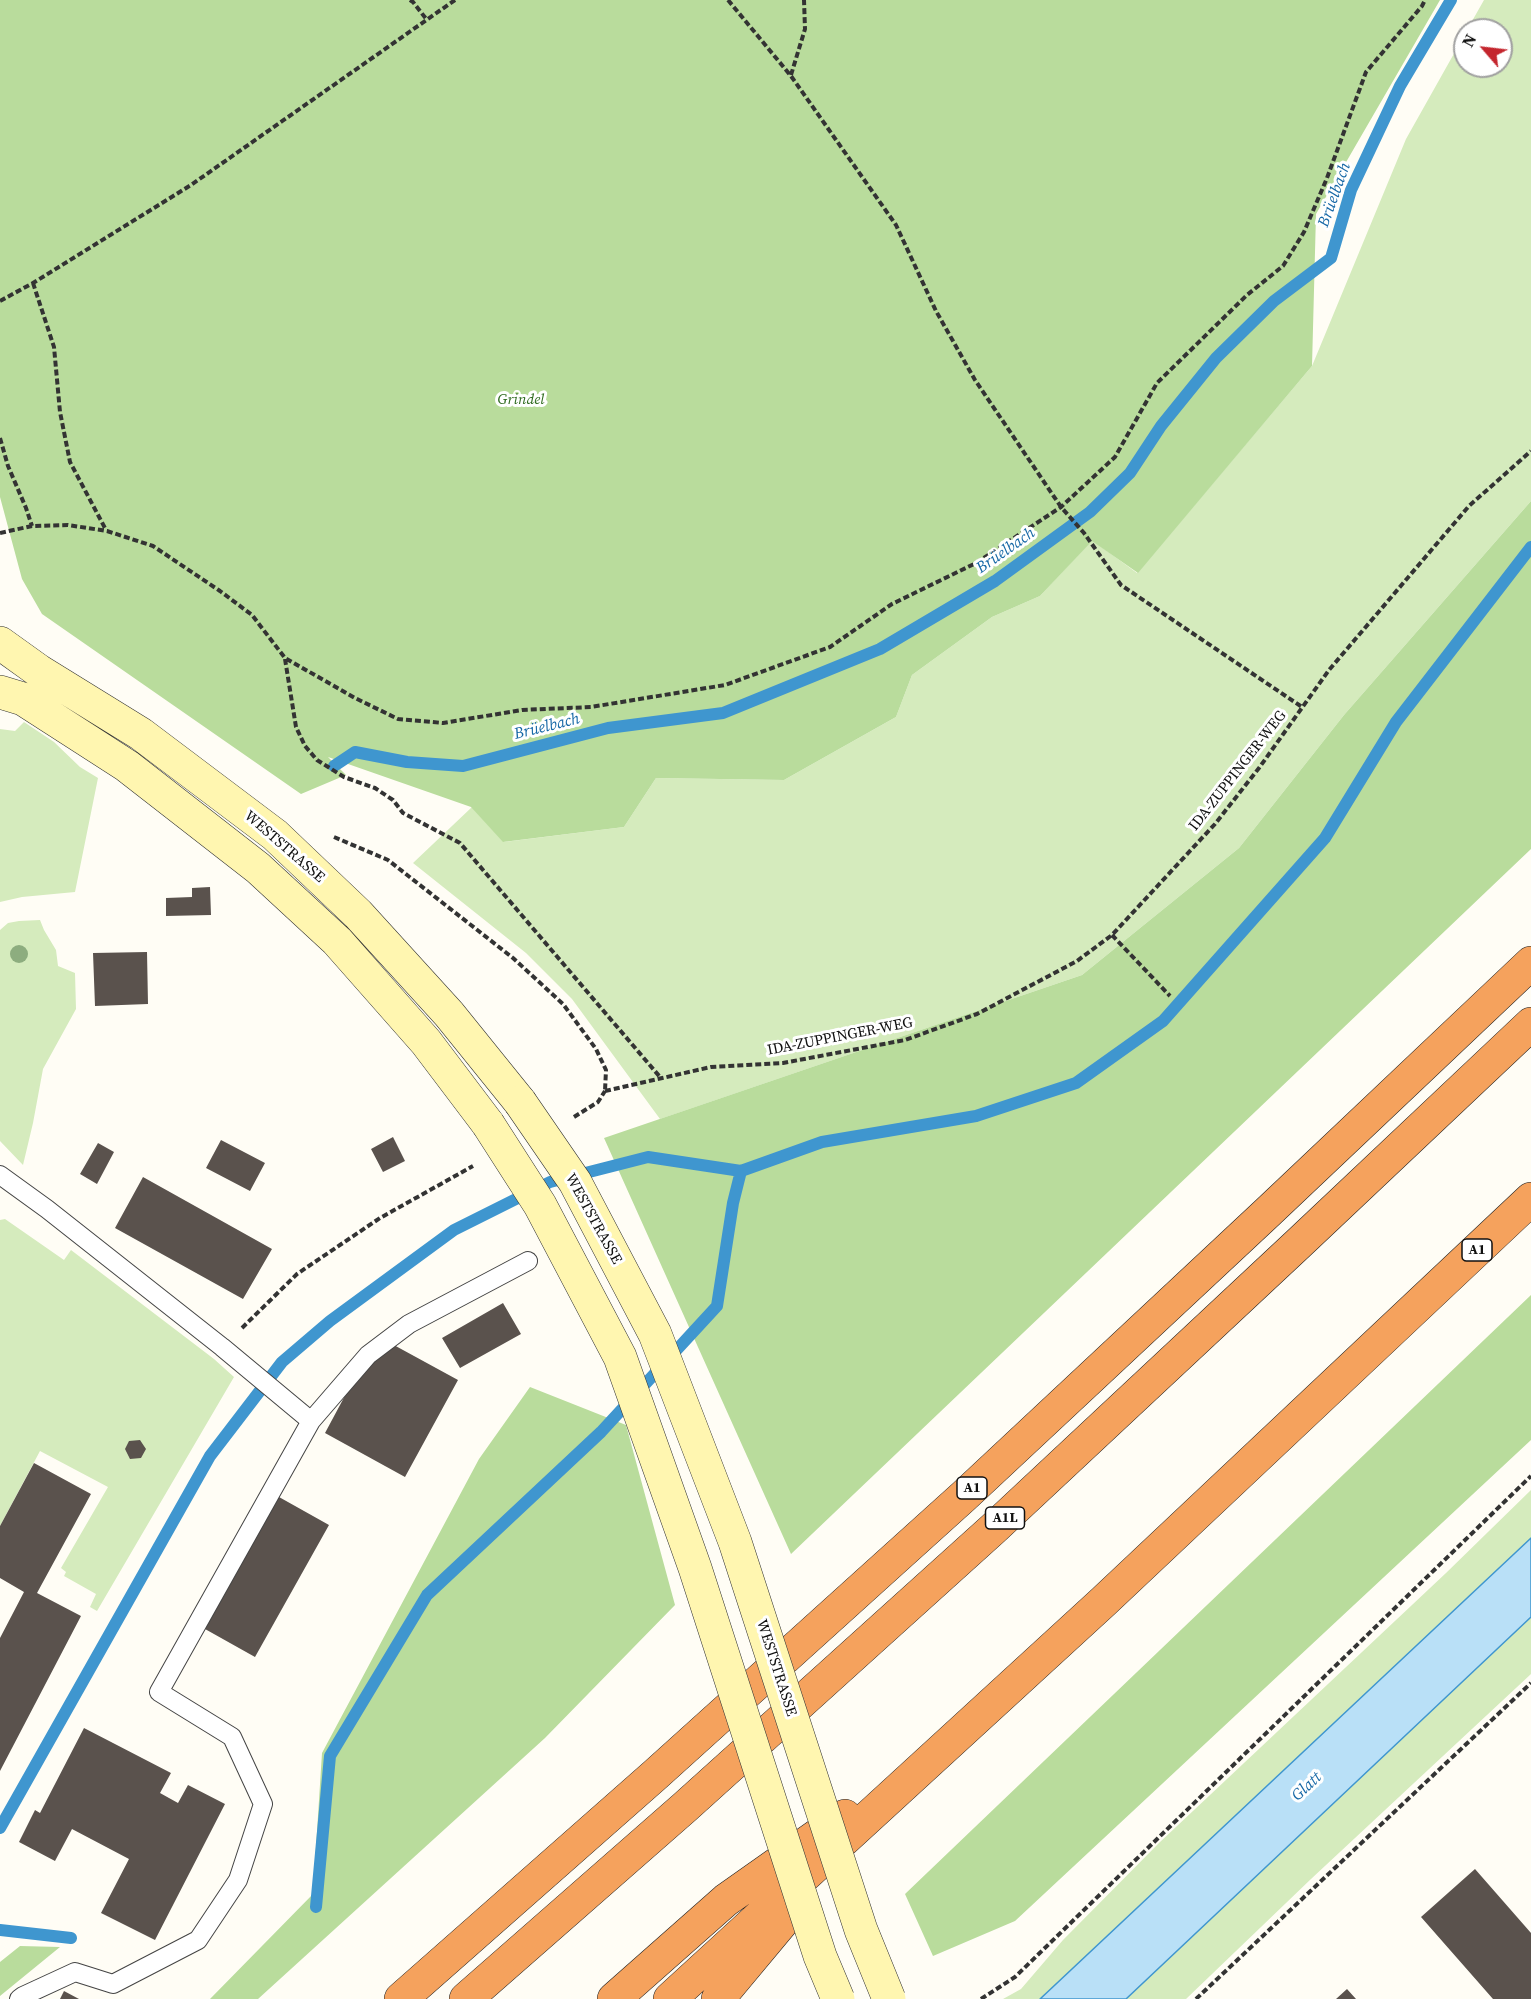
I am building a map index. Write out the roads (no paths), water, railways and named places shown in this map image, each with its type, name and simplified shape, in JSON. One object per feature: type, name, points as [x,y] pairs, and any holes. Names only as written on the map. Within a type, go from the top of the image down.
[{"type":"highway","name":"A1","points":[[401,1999],[655,1775],[972,1488],[1531,963]]},
{"type":"highway","name":"A1L","points":[[466,1999],[993,1529],[1531,1024]]},
{"type":"highway","name":"A1","points":[[670,1999],[1247,1468],[1531,1199]]},
{"type":"highway","points":[[614,1999],[726,1900],[951,1741]]},
{"type":"highway","points":[[718,1999],[869,1818]]},
{"type":"main road","name":"WESTSTRASSE","points":[[0,643],[39,671],[141,734],[275,835],[358,915],[449,1014],[520,1102],[575,1182],[656,1334],[735,1542],[861,1930],[889,1999]]},
{"type":"main road","points":[[0,692],[23,699],[127,766],[258,868],[337,941],[426,1042],[488,1124],[540,1205],[620,1357],[695,1568],[820,1956],[838,1999]]},
{"type":"lane","points":[[0,1175],[47,1209],[222,1347],[306,1418]]},
{"type":"lane","points":[[19,1999],[23,1995],[75,1972],[113,1984],[198,1941],[238,1880],[263,1804],[232,1737],[159,1692],[306,1418],[368,1355],[409,1324],[528,1261]]},
{"type":"water","name":"Glatt","points":[[1531,1538],[1531,1617],[1126,1999],[1040,1999]]},
{"type":"waterway","name":"Brüelbach","points":[[334,766],[355,752],[407,762],[463,766],[608,728],[723,713],[880,649],[995,581],[1090,512],[1130,473],[1161,426],[1216,358],[1274,301],[1331,258],[1351,190],[1400,86],[1451,0]]},
{"type":"waterway","points":[[0,1828],[210,1456],[282,1362],[330,1321],[454,1230],[550,1182],[648,1157],[741,1171],[822,1142],[976,1116],[1076,1083],[1163,1021],[1325,838],[1396,722],[1531,547]]},
{"type":"waterway","points":[[316,1907],[330,1756],[427,1595],[601,1432],[717,1306],[733,1203],[741,1171]]},
{"type":"waterway","points":[[0,1930],[71,1938]]},
{"type":"park label","name":"Grindel","points":[[521,400]]}]
